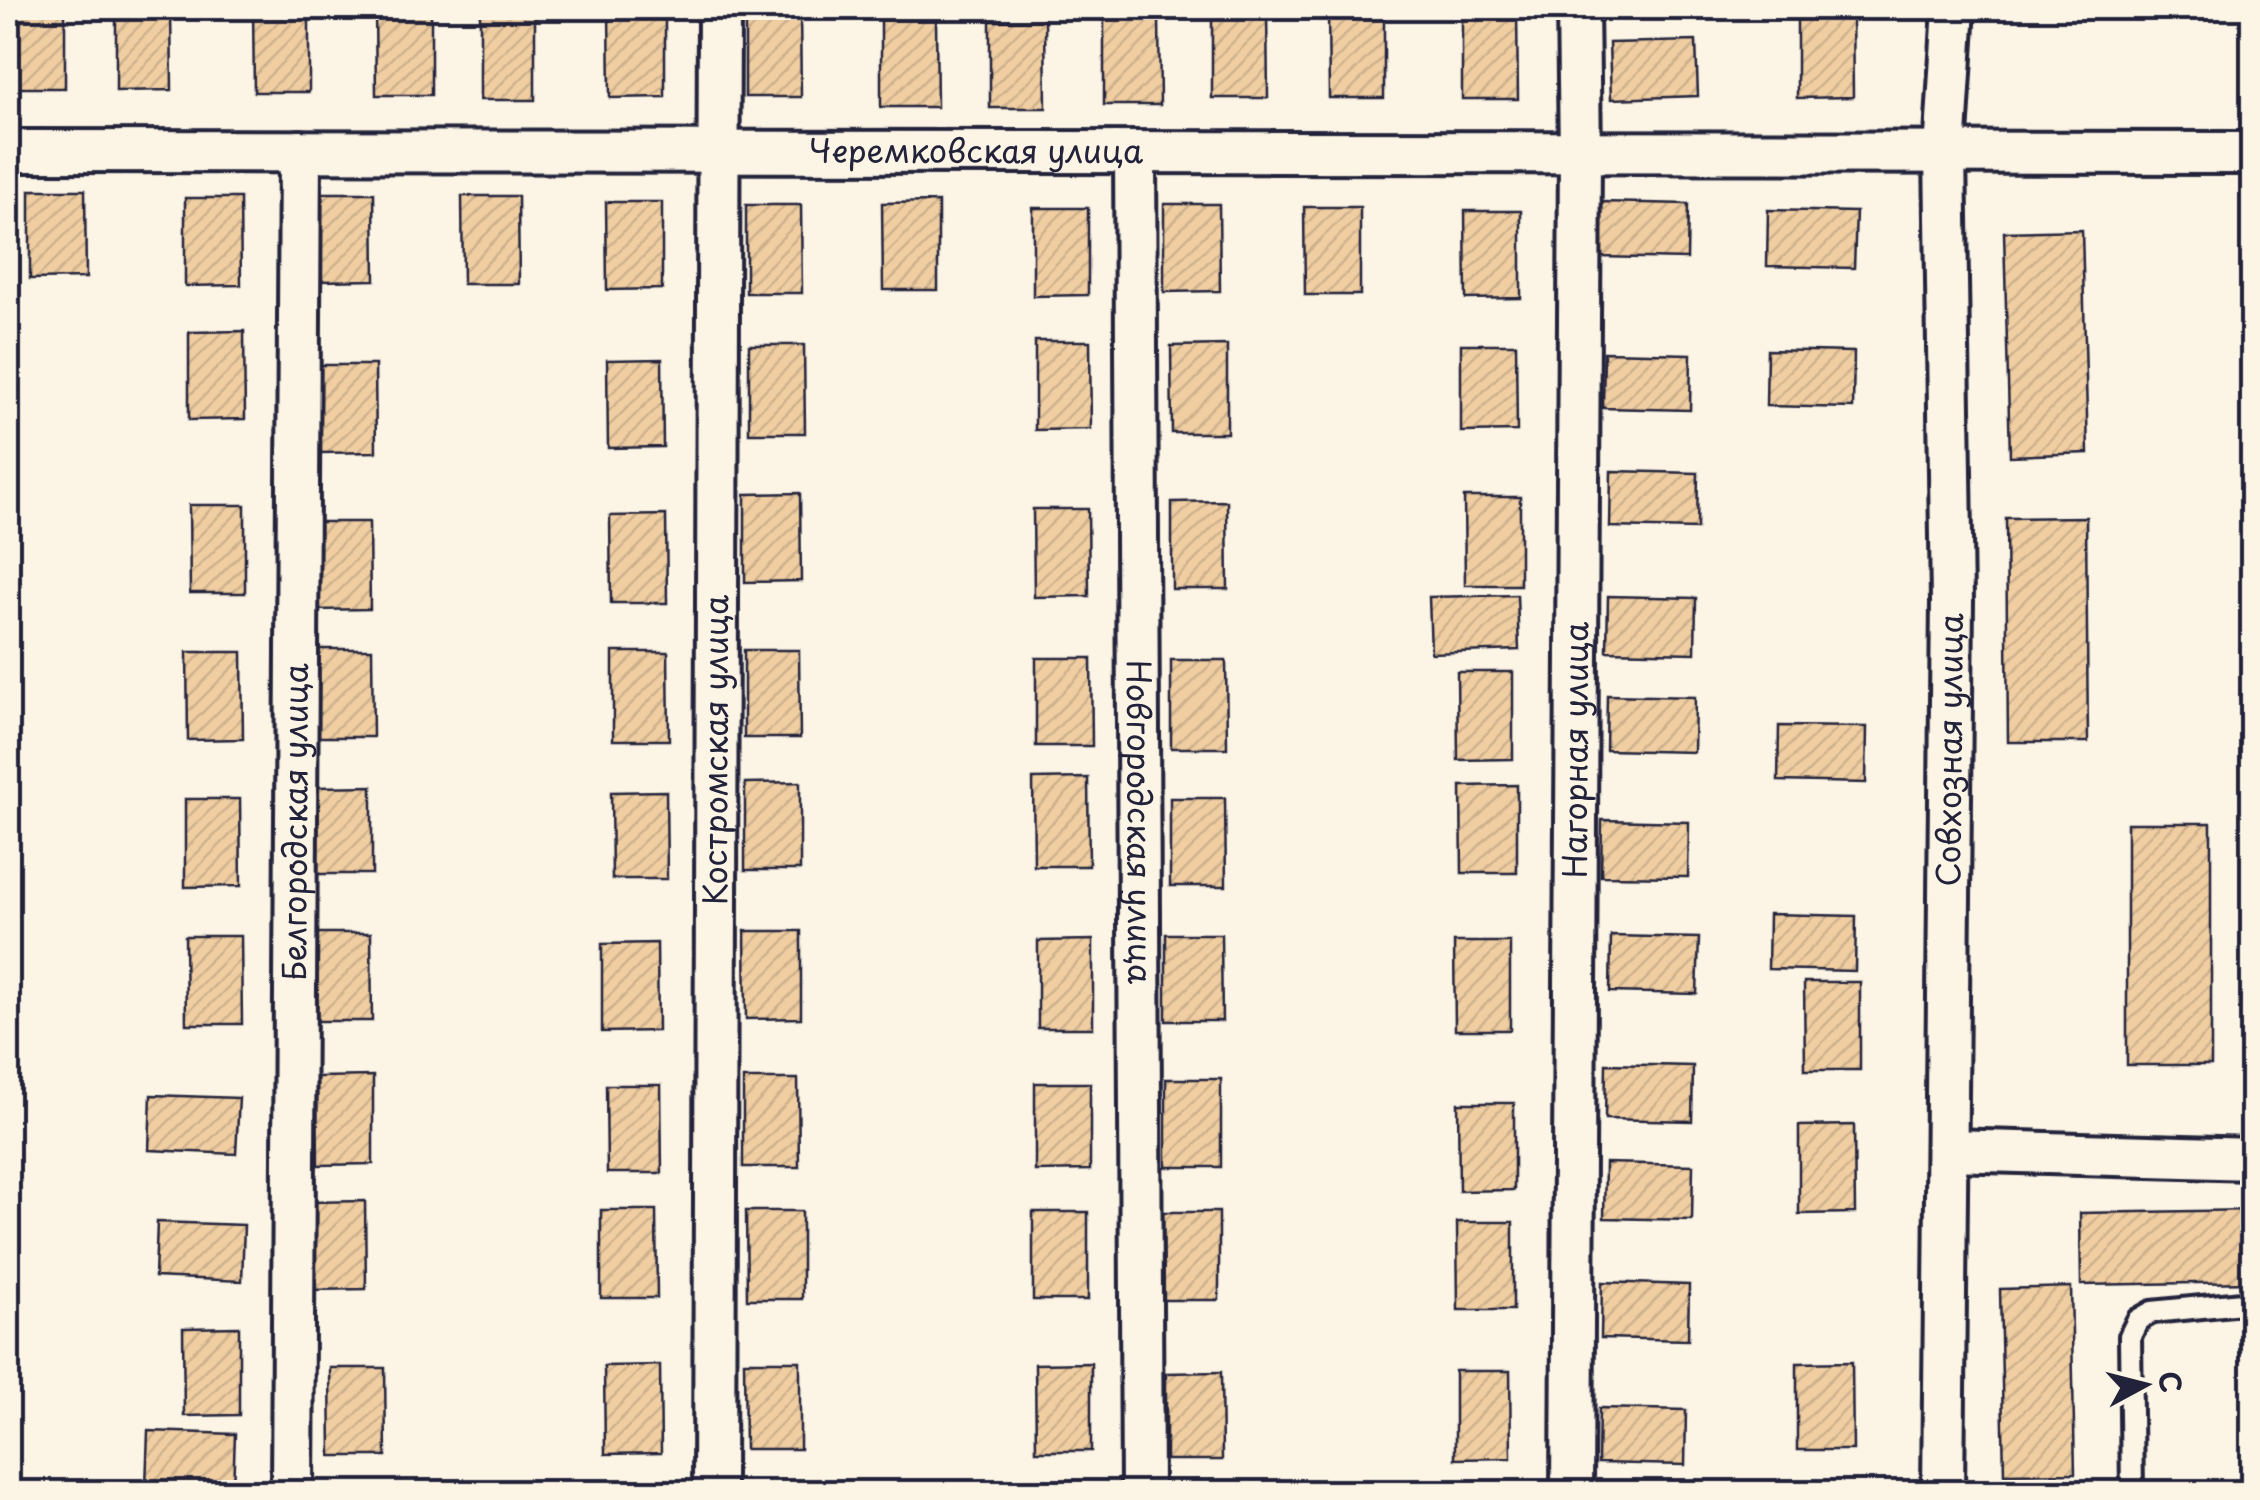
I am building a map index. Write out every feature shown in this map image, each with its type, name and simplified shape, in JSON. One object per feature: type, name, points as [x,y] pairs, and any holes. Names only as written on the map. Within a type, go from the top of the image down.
[{"type":"street","name":"Костромская улица","points":[[714,1492],[720,8]]},
{"type":"street","name":"Нагорная улица","points":[[1572,1492],[1578,8]]},
{"type":"street","name":"Совхозная улица","points":[[1943,1492],[1952,601],[1945,153],[1954,8]]},
{"type":"street","name":"Черемковская улица","points":[[8,150],[2252,153]]},
{"type":"street","name":"Белгородская улица","points":[[292,1492],[300,151]]},
{"type":"street","name":"Новгородская улица","points":[[1136,152],[1142,1492]]},
{"type":"street","points":[[1948,1150],[2252,1159]]},
{"type":"lane","points":[[2132,1492],[2130,1336],[2138,1320],[2152,1312],[2252,1302]]},
{"type":"building","points":[[10,8],[65,8],[65,88],[10,88]]},
{"type":"building","points":[[116,8],[171,8],[172,90],[116,91]]},
{"type":"building","points":[[253,8],[309,8],[309,92],[254,92]]},
{"type":"building","points":[[375,8],[431,8],[431,95],[376,95]]},
{"type":"building","points":[[800,9],[801,97],[745,97],[745,10]]},
{"type":"building","points":[[1852,9],[1853,97],[1797,98],[1797,10]]},
{"type":"building","points":[[609,10],[665,10],[665,97],[610,98]]},
{"type":"building","points":[[1267,10],[1268,98],[1212,98],[1212,11]]},
{"type":"building","points":[[1384,10],[1384,98],[1329,98],[1328,11]]},
{"type":"building","points":[[1462,11],[1517,11],[1518,99],[1462,99]]},
{"type":"building","points":[[535,12],[535,100],[480,100],[480,13]]},
{"type":"building","points":[[1104,17],[1159,17],[1160,105],[1104,105]]},
{"type":"building","points":[[936,19],[937,107],[881,107],[881,20]]},
{"type":"building","points":[[1045,20],[1046,108],[990,108],[990,21]]},
{"type":"building","points":[[1696,41],[1698,96],[1611,99],[1609,43]]},
{"type":"building","points":[[30,190],[85,190],[86,278],[30,279]]},
{"type":"building","points":[[319,193],[374,193],[375,280],[320,281]]},
{"type":"building","points":[[462,196],[518,196],[519,284],[463,284]]},
{"type":"building","points":[[185,198],[240,198],[241,285],[185,286]]},
{"type":"building","points":[[606,202],[662,202],[662,289],[607,290]]},
{"type":"building","points":[[938,202],[938,290],[883,290],[882,203]]},
{"type":"building","points":[[1601,202],[1688,204],[1687,259],[1600,257]]},
{"type":"building","points":[[1164,204],[1219,204],[1220,291],[1164,292]]},
{"type":"building","points":[[746,205],[801,205],[802,293],[746,293]]},
{"type":"building","points":[[1304,207],[1360,207],[1360,295],[1305,295]]},
{"type":"building","points":[[1033,208],[1088,208],[1088,295],[1033,296]]},
{"type":"building","points":[[1768,210],[1856,212],[1854,268],[1767,266]]},
{"type":"building","points":[[1465,211],[1521,211],[1521,298],[1466,299]]},
{"type":"building","points":[[2082,230],[2088,453],[2010,456],[2004,232]]},
{"type":"building","points":[[2248,297],[2252,297],[2252,547],[2251,547]]},
{"type":"building","points":[[244,331],[245,419],[189,420],[189,332]]},
{"type":"building","points":[[1035,341],[1090,341],[1091,429],[1035,430]]},
{"type":"building","points":[[1461,344],[1516,344],[1517,431],[1461,432]]},
{"type":"building","points":[[749,345],[804,345],[805,433],[749,433]]},
{"type":"building","points":[[1227,345],[1227,433],[1172,433],[1171,346]]},
{"type":"building","points":[[1767,350],[1854,352],[1853,408],[1766,406]]},
{"type":"building","points":[[1604,352],[1691,354],[1690,410],[1603,408]]},
{"type":"building","points":[[662,359],[663,447],[608,448],[607,360]]},
{"type":"building","points":[[320,365],[375,365],[376,452],[321,453]]},
{"type":"building","points":[[1611,471],[1698,473],[1697,529],[1610,527]]},
{"type":"building","points":[[800,493],[801,581],[745,582],[745,494]]},
{"type":"building","points":[[1464,497],[1520,497],[1520,585],[1465,585]]},
{"type":"building","points":[[1227,501],[1228,589],[1172,589],[1172,502]]},
{"type":"building","points":[[189,505],[245,505],[245,593],[190,593]]},
{"type":"building","points":[[1033,509],[1088,509],[1089,596],[1034,597]]},
{"type":"building","points":[[666,515],[667,603],[611,603],[610,516]]},
{"type":"building","points":[[2086,517],[2088,742],[2008,742],[2006,518]]},
{"type":"building","points":[[314,522],[369,522],[370,609],[315,610]]},
{"type":"building","points":[[1517,595],[1519,650],[1431,653],[1429,597]]},
{"type":"building","points":[[1608,596],[1696,598],[1695,653],[1607,651]]},
{"type":"building","points":[[317,649],[372,649],[373,737],[318,737]]},
{"type":"building","points":[[744,650],[799,650],[800,738],[744,738]]},
{"type":"building","points":[[187,652],[242,652],[243,739],[188,740]]},
{"type":"building","points":[[613,652],[668,652],[669,740],[613,740]]},
{"type":"building","points":[[1036,658],[1091,658],[1092,746],[1036,746]]},
{"type":"building","points":[[1171,660],[1226,660],[1227,748],[1171,748]]},
{"type":"building","points":[[1457,672],[1513,672],[1513,759],[1458,760]]},
{"type":"building","points":[[1607,695],[1695,697],[1694,752],[1606,750]]},
{"type":"building","points":[[1779,726],[1867,727],[1866,783],[1778,781]]},
{"type":"building","points":[[1088,778],[1089,866],[1034,866],[1033,779]]},
{"type":"building","points":[[800,782],[800,870],[745,870],[745,783]]},
{"type":"building","points":[[1517,785],[1517,873],[1462,873],[1461,786]]},
{"type":"building","points":[[372,786],[372,874],[317,874],[316,787]]},
{"type":"building","points":[[666,791],[667,879],[612,879],[611,792]]},
{"type":"building","points":[[1170,798],[1225,798],[1226,886],[1170,886]]},
{"type":"building","points":[[185,799],[240,799],[241,886],[185,887]]},
{"type":"building","points":[[1602,820],[1689,822],[1688,877],[1601,876]]},
{"type":"building","points":[[2127,823],[2211,823],[2211,1065],[2127,1065]]},
{"type":"building","points":[[1769,914],[1856,916],[1855,971],[1768,969]]},
{"type":"building","points":[[745,931],[801,931],[801,1018],[746,1019]]},
{"type":"building","points":[[316,933],[371,933],[372,1021],[316,1021]]},
{"type":"building","points":[[1166,934],[1221,934],[1222,1021],[1166,1021]]},
{"type":"building","points":[[185,936],[241,936],[242,1024],[186,1024]]},
{"type":"building","points":[[1611,936],[1699,938],[1697,994],[1610,992]]},
{"type":"building","points":[[1093,940],[1093,1028],[1038,1028],[1038,941]]},
{"type":"building","points":[[1454,942],[1510,942],[1510,1030],[1455,1030]]},
{"type":"building","points":[[657,943],[658,1031],[602,1032],[602,944]]},
{"type":"building","points":[[1804,982],[1860,982],[1860,1070],[1805,1070]]},
{"type":"building","points":[[1606,1064],[1693,1066],[1692,1121],[1605,1119]]},
{"type":"building","points":[[373,1076],[373,1164],[318,1165],[317,1077]]},
{"type":"building","points":[[743,1079],[798,1079],[799,1167],[743,1167]]},
{"type":"building","points":[[1166,1079],[1221,1079],[1221,1167],[1166,1167]]},
{"type":"building","points":[[1035,1083],[1090,1083],[1090,1170],[1035,1171]]},
{"type":"building","points":[[606,1085],[661,1085],[662,1173],[607,1173]]},
{"type":"building","points":[[151,1095],[239,1098],[236,1154],[149,1150]]},
{"type":"building","points":[[1458,1103],[1514,1103],[1514,1190],[1459,1191]]},
{"type":"building","points":[[1854,1125],[1855,1213],[1799,1214],[1799,1126]]},
{"type":"building","points":[[1605,1163],[1693,1165],[1692,1220],[1604,1218]]},
{"type":"building","points":[[365,1201],[366,1289],[311,1290],[310,1202]]},
{"type":"building","points":[[601,1210],[656,1210],[657,1298],[601,1298]]},
{"type":"building","points":[[2252,1210],[2252,1282],[2081,1285],[2080,1213]]},
{"type":"building","points":[[746,1211],[802,1211],[802,1299],[747,1299]]},
{"type":"building","points":[[1033,1212],[1088,1212],[1088,1300],[1033,1300]]},
{"type":"building","points":[[1163,1212],[1219,1212],[1219,1300],[1164,1300]]},
{"type":"building","points":[[157,1222],[244,1225],[242,1281],[155,1277]]},
{"type":"building","points":[[1457,1222],[1513,1222],[1513,1310],[1458,1310]]},
{"type":"building","points":[[1602,1282],[1689,1285],[1688,1340],[1601,1338]]},
{"type":"building","points":[[2071,1287],[2075,1473],[2004,1474],[2000,1289]]},
{"type":"building","points":[[239,1327],[239,1415],[184,1416],[183,1328]]},
{"type":"building","points":[[744,1361],[800,1361],[800,1449],[745,1449]]},
{"type":"building","points":[[1852,1362],[1853,1450],[1797,1450],[1797,1363]]},
{"type":"building","points":[[1091,1363],[1091,1451],[1036,1451],[1035,1364]]},
{"type":"building","points":[[660,1365],[661,1453],[605,1454],[604,1366]]},
{"type":"building","points":[[330,1368],[385,1368],[386,1456],[331,1456]]},
{"type":"building","points":[[1455,1371],[1510,1371],[1511,1458],[1455,1459]]},
{"type":"building","points":[[1221,1372],[1222,1460],[1166,1460],[1166,1373]]},
{"type":"building","points":[[1599,1408],[1686,1410],[1685,1465],[1598,1463]]},
{"type":"building","points":[[148,1431],[235,1434],[233,1490],[146,1487]]}]
